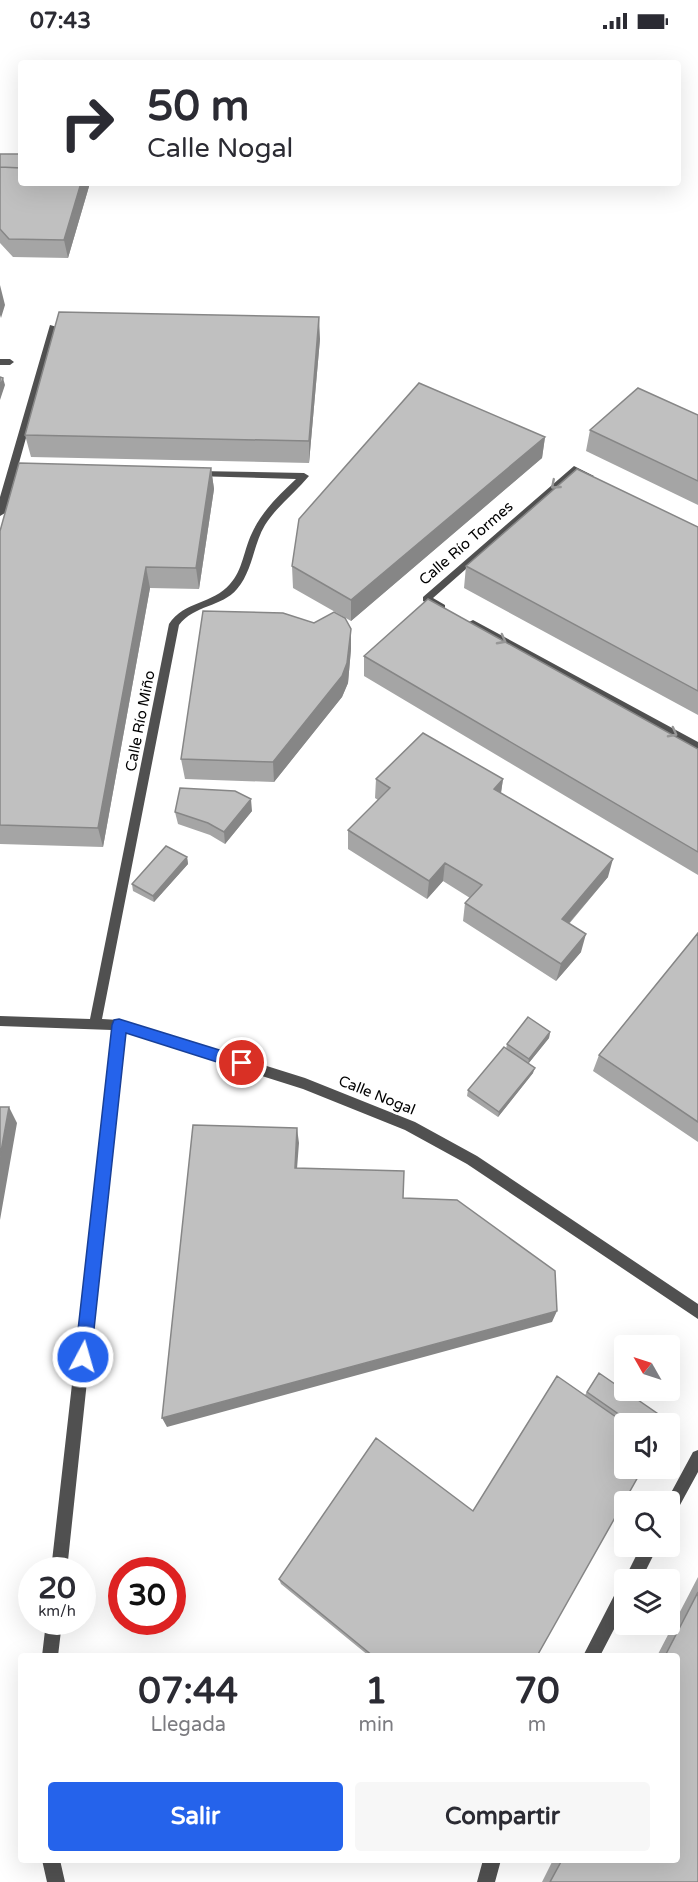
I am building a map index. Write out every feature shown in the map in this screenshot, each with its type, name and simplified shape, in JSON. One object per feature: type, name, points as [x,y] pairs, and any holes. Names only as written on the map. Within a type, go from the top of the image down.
[{"type":"street","points":[[0,513],[53,327]]},
{"type":"street","points":[[0,362],[10,362]]},
{"type":"street","points":[[13,469],[25,470]]},
{"type":"street","name":"Calle Río Tormes","points":[[447,610],[426,599],[574,469],[594,478]]},
{"type":"street","name":"Calle Río Miño","points":[[95,1024],[174,624],[179,615],[189,609],[229,591],[238,580],[256,532],[264,519],[304,476],[188,474]]},
{"type":"street","points":[[468,622],[698,747]]},
{"type":"street","name":"Calle Nogal","points":[[0,1021],[119,1025],[305,1084],[410,1126],[472,1160],[698,1312]]},
{"type":"street","points":[[60,1557],[119,1025]]},
{"type":"street","points":[[680,1491],[698,1457]]},
{"type":"street","points":[[593,1653],[614,1613]]},
{"type":"street","points":[[50,1653],[52,1635]]},
{"type":"street","points":[[52,1863],[56,1882]]},
{"type":"street","points":[[486,1882],[491,1863]]},
{"type":"building","points":[[0,154],[18,154],[18,168],[0,167]]},
{"type":"building","points":[[0,167],[18,168],[18,186],[80,186],[64,240],[9,239],[0,229]]},
{"type":"building","points":[[59,312],[319,317],[309,441],[25,435]]},
{"type":"building","points":[[419,383],[545,437],[351,600],[292,566],[299,519]]},
{"type":"building","points":[[638,388],[698,415],[698,481],[590,430]]},
{"type":"building","points":[[19,463],[211,468],[196,568],[146,567],[98,828],[0,825],[0,531]]},
{"type":"building","points":[[577,469],[698,527],[698,691],[466,566]]},
{"type":"building","points":[[428,599],[698,749],[698,852],[364,656]]},
{"type":"building","points":[[203,611],[283,613],[314,623],[334,612],[345,618],[351,629],[347,663],[342,676],[273,762],[181,759]]},
{"type":"building","points":[[423,733],[503,779],[494,789],[613,859],[562,919],[586,934],[561,964],[465,903],[482,885],[445,863],[429,881],[348,830],[390,788],[376,779]]},
{"type":"building","points":[[180,788],[235,791],[251,799],[224,832],[208,823],[175,812]]},
{"type":"building","points":[[166,846],[187,857],[153,896],[132,884]]},
{"type":"building","points":[[698,933],[698,1122],[599,1055]]},
{"type":"building","points":[[528,1017],[550,1032],[529,1059],[507,1044]]},
{"type":"building","points":[[504,1047],[535,1068],[499,1112],[468,1090]]},
{"type":"building","points":[[0,1107],[9,1107],[0,1157]]},
{"type":"building","points":[[193,1125],[297,1128],[295,1168],[404,1171],[403,1198],[457,1200],[555,1271],[557,1311],[162,1418]]},
{"type":"building","points":[[599,1373],[614,1383],[614,1401],[639,1401],[657,1413],[617,1413],[587,1392]]},
{"type":"building","points":[[557,1376],[614,1416],[614,1479],[637,1479],[630,1491],[614,1491],[614,1519],[539,1653],[369,1653],[279,1579],[376,1438],[473,1511]]},
{"type":"building","points":[[698,1592],[698,1882],[550,1882],[560,1863],[680,1863],[680,1653],[667,1653],[676,1635],[680,1635],[680,1627]]},
{"type":"route","points":[[83,1357],[119,1025],[242,1063]]}]
